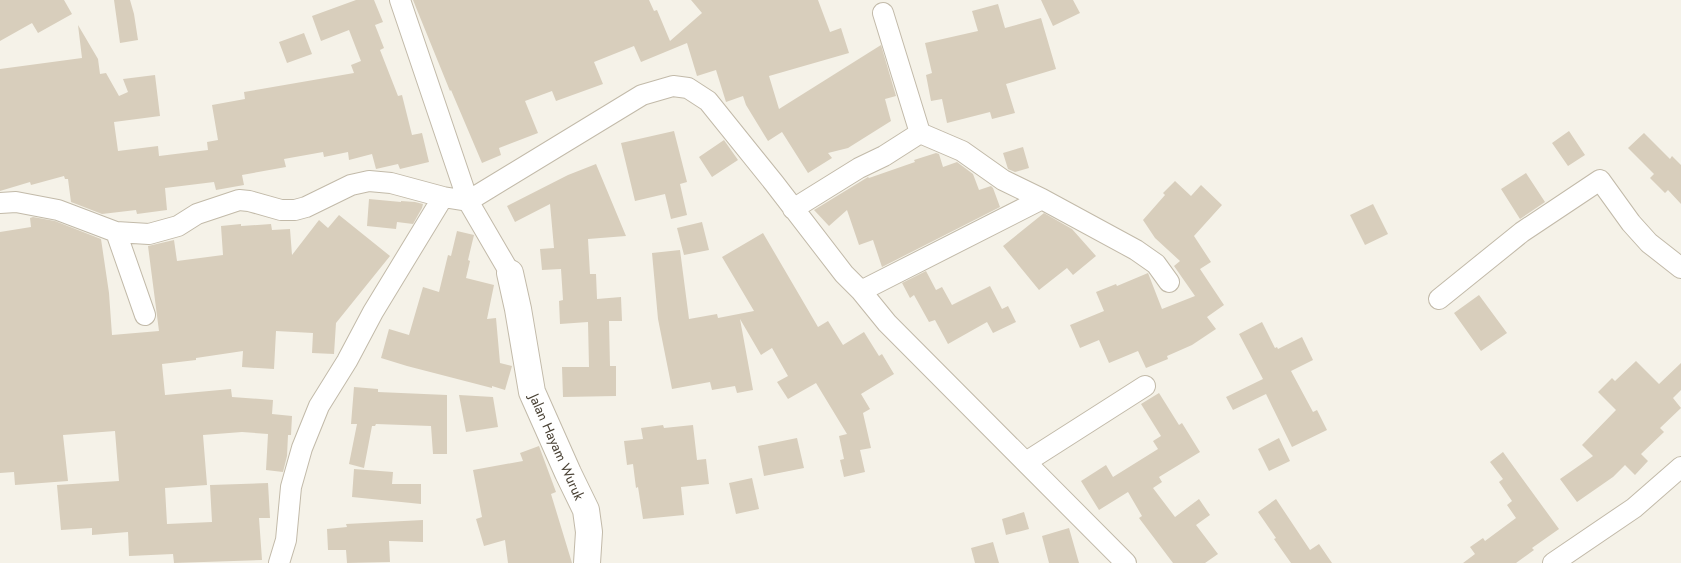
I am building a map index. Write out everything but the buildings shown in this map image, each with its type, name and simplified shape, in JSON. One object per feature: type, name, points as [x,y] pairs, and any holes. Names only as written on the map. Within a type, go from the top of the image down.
[{"type":"street","points":[[400,0],[468,200],[510,273]]},
{"type":"street","points":[[883,13],[920,134]]},
{"type":"street","points":[[0,204],[16,202],[58,210],[116,232],[149,234],[178,226],[197,214],[238,200],[249,200],[281,210],[301,209],[351,185],[369,181],[391,183],[443,197],[468,200],[642,95],[673,86],[688,88],[708,101],[844,274],[887,323],[1126,563]]},
{"type":"street","points":[[793,209],[859,168],[884,156],[920,134]]},
{"type":"street","points":[[920,134],[962,151],[1003,180],[1136,250],[1156,264],[1169,282]]},
{"type":"street","points":[[1439,298],[1522,232],[1600,180],[1649,243],[1681,268]]},
{"type":"street","points":[[279,563],[286,540],[291,487],[302,448],[319,406],[347,361],[373,312],[443,197]]},
{"type":"street","points":[[861,292],[1042,199]]},
{"type":"street","points":[[116,232],[146,315]]},
{"type":"street","name":"Jalan Hayam Wuruk","points":[[510,273],[532,392],[586,510],[589,532],[587,563]]},
{"type":"street","points":[[1026,462],[1145,386]]},
{"type":"street","points":[[1553,563],[1634,508],[1681,467]]}]
